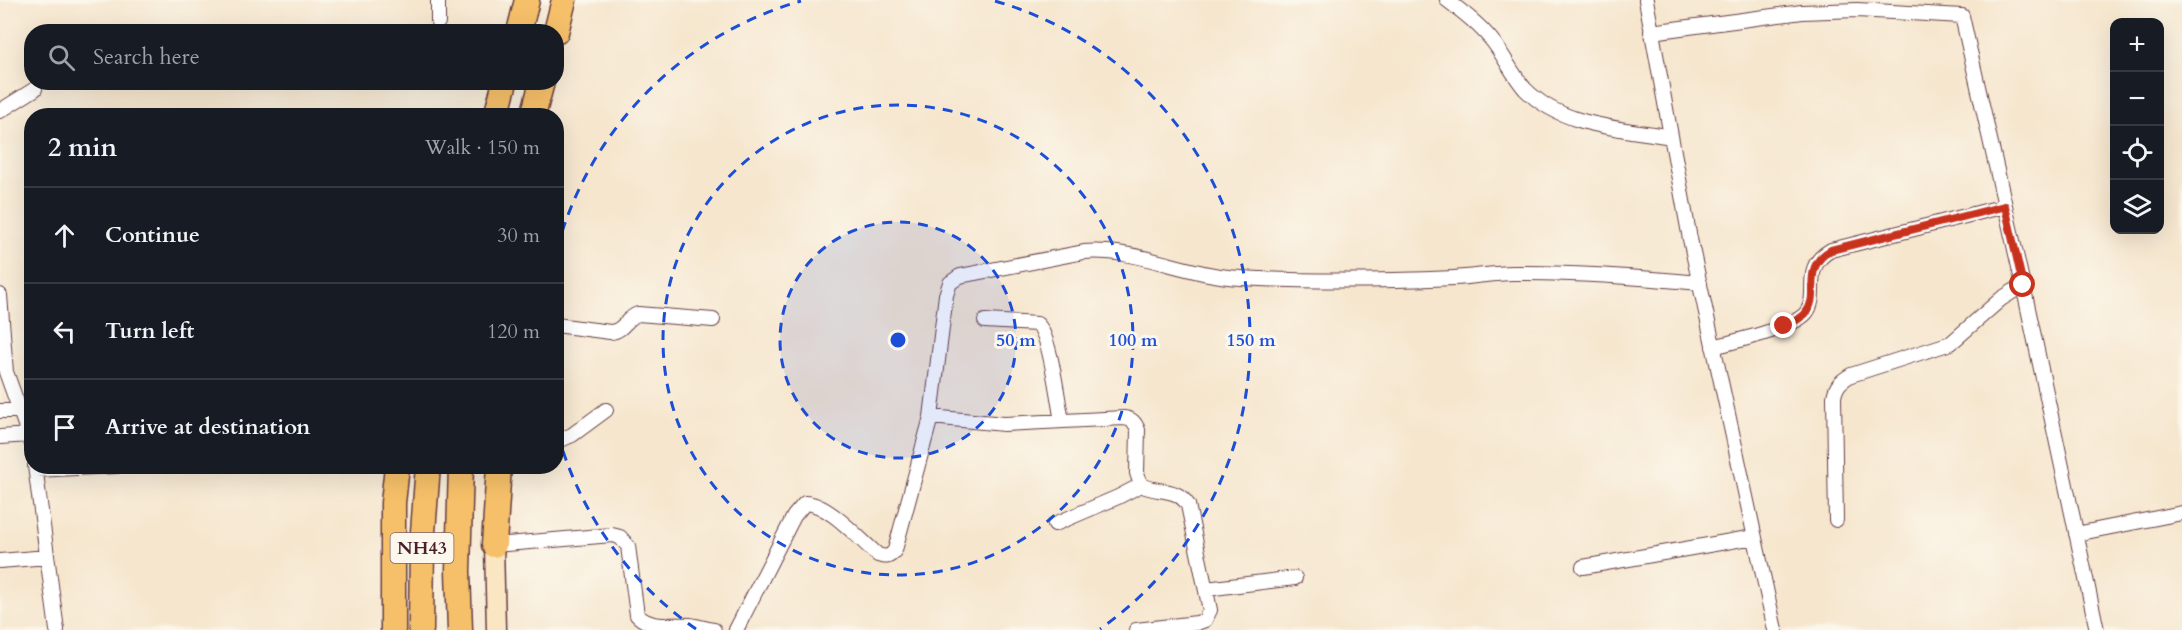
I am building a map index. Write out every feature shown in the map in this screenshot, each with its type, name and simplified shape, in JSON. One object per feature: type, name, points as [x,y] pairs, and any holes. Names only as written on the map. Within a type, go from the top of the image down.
[{"type":"highway","points":[[521,24],[527,0]]},
{"type":"highway","points":[[558,24],[564,0]]},
{"type":"highway","points":[[498,108],[503,90]]},
{"type":"highway","points":[[535,108],[540,90]]},
{"type":"highway","points":[[393,630],[393,503],[396,474]]},
{"type":"highway","name":"NH43","points":[[421,630],[422,545],[427,474]]},
{"type":"highway","name":"NH43","points":[[460,630],[458,571],[461,474]]},
{"type":"highway","points":[[494,545],[499,474]]},
{"type":"street","points":[[438,0],[438,22]]},
{"type":"street","points":[[1447,0],[1482,28],[1524,88],[1555,112],[1578,120],[1671,137]]},
{"type":"street","points":[[1646,0],[1713,347],[1775,630]]},
{"type":"street","points":[[1651,32],[1802,12],[1903,6],[1962,16],[2023,285],[2097,630]]},
{"type":"street","points":[[0,111],[33,90]]},
{"type":"street","points":[[1713,347],[1798,320],[1809,307],[1816,262],[1831,250],[2005,206]]},
{"type":"street","points":[[736,630],[794,516],[805,503],[813,503],[829,512],[878,555],[891,556],[895,550],[931,417],[946,295],[950,283],[960,276],[1084,252],[1120,252],[1237,278],[1454,278],[1512,273],[1635,277],[1700,283]]},
{"type":"street","points":[[1836,519],[1834,397],[1836,387],[1841,380],[1951,343],[2001,298],[2023,285]]},
{"type":"street","points":[[0,295],[6,372],[24,422]]},
{"type":"street","points":[[564,326],[617,331],[638,314],[713,320]]},
{"type":"street","points":[[985,321],[1041,326],[1047,340],[1062,421]]},
{"type":"street","points":[[564,438],[606,410]]},
{"type":"street","points":[[0,411],[20,411]]},
{"type":"street","points":[[931,417],[1004,424],[1131,419],[1136,424],[1138,430],[1137,473],[1141,485],[1149,489],[1178,493],[1188,505],[1210,610],[1205,620],[1197,623],[1136,630]]},
{"type":"street","points":[[0,437],[24,439]]},
{"type":"street","points":[[37,474],[57,630]]},
{"type":"street","points":[[1055,524],[1119,497],[1141,485]]},
{"type":"street","points":[[2076,534],[2182,513]]},
{"type":"street","points":[[496,630],[494,545],[612,535],[620,537],[628,546],[637,615],[644,623],[653,626],[690,625],[714,630]]},
{"type":"street","points":[[1583,567],[1754,537]]},
{"type":"street","points":[[0,561],[47,557]]},
{"type":"street","points":[[1206,589],[1295,578]]},
{"type":"route","points":[[1784,326],[1798,320],[1809,307],[1816,262],[1831,250],[2005,206],[2023,285]]}]
